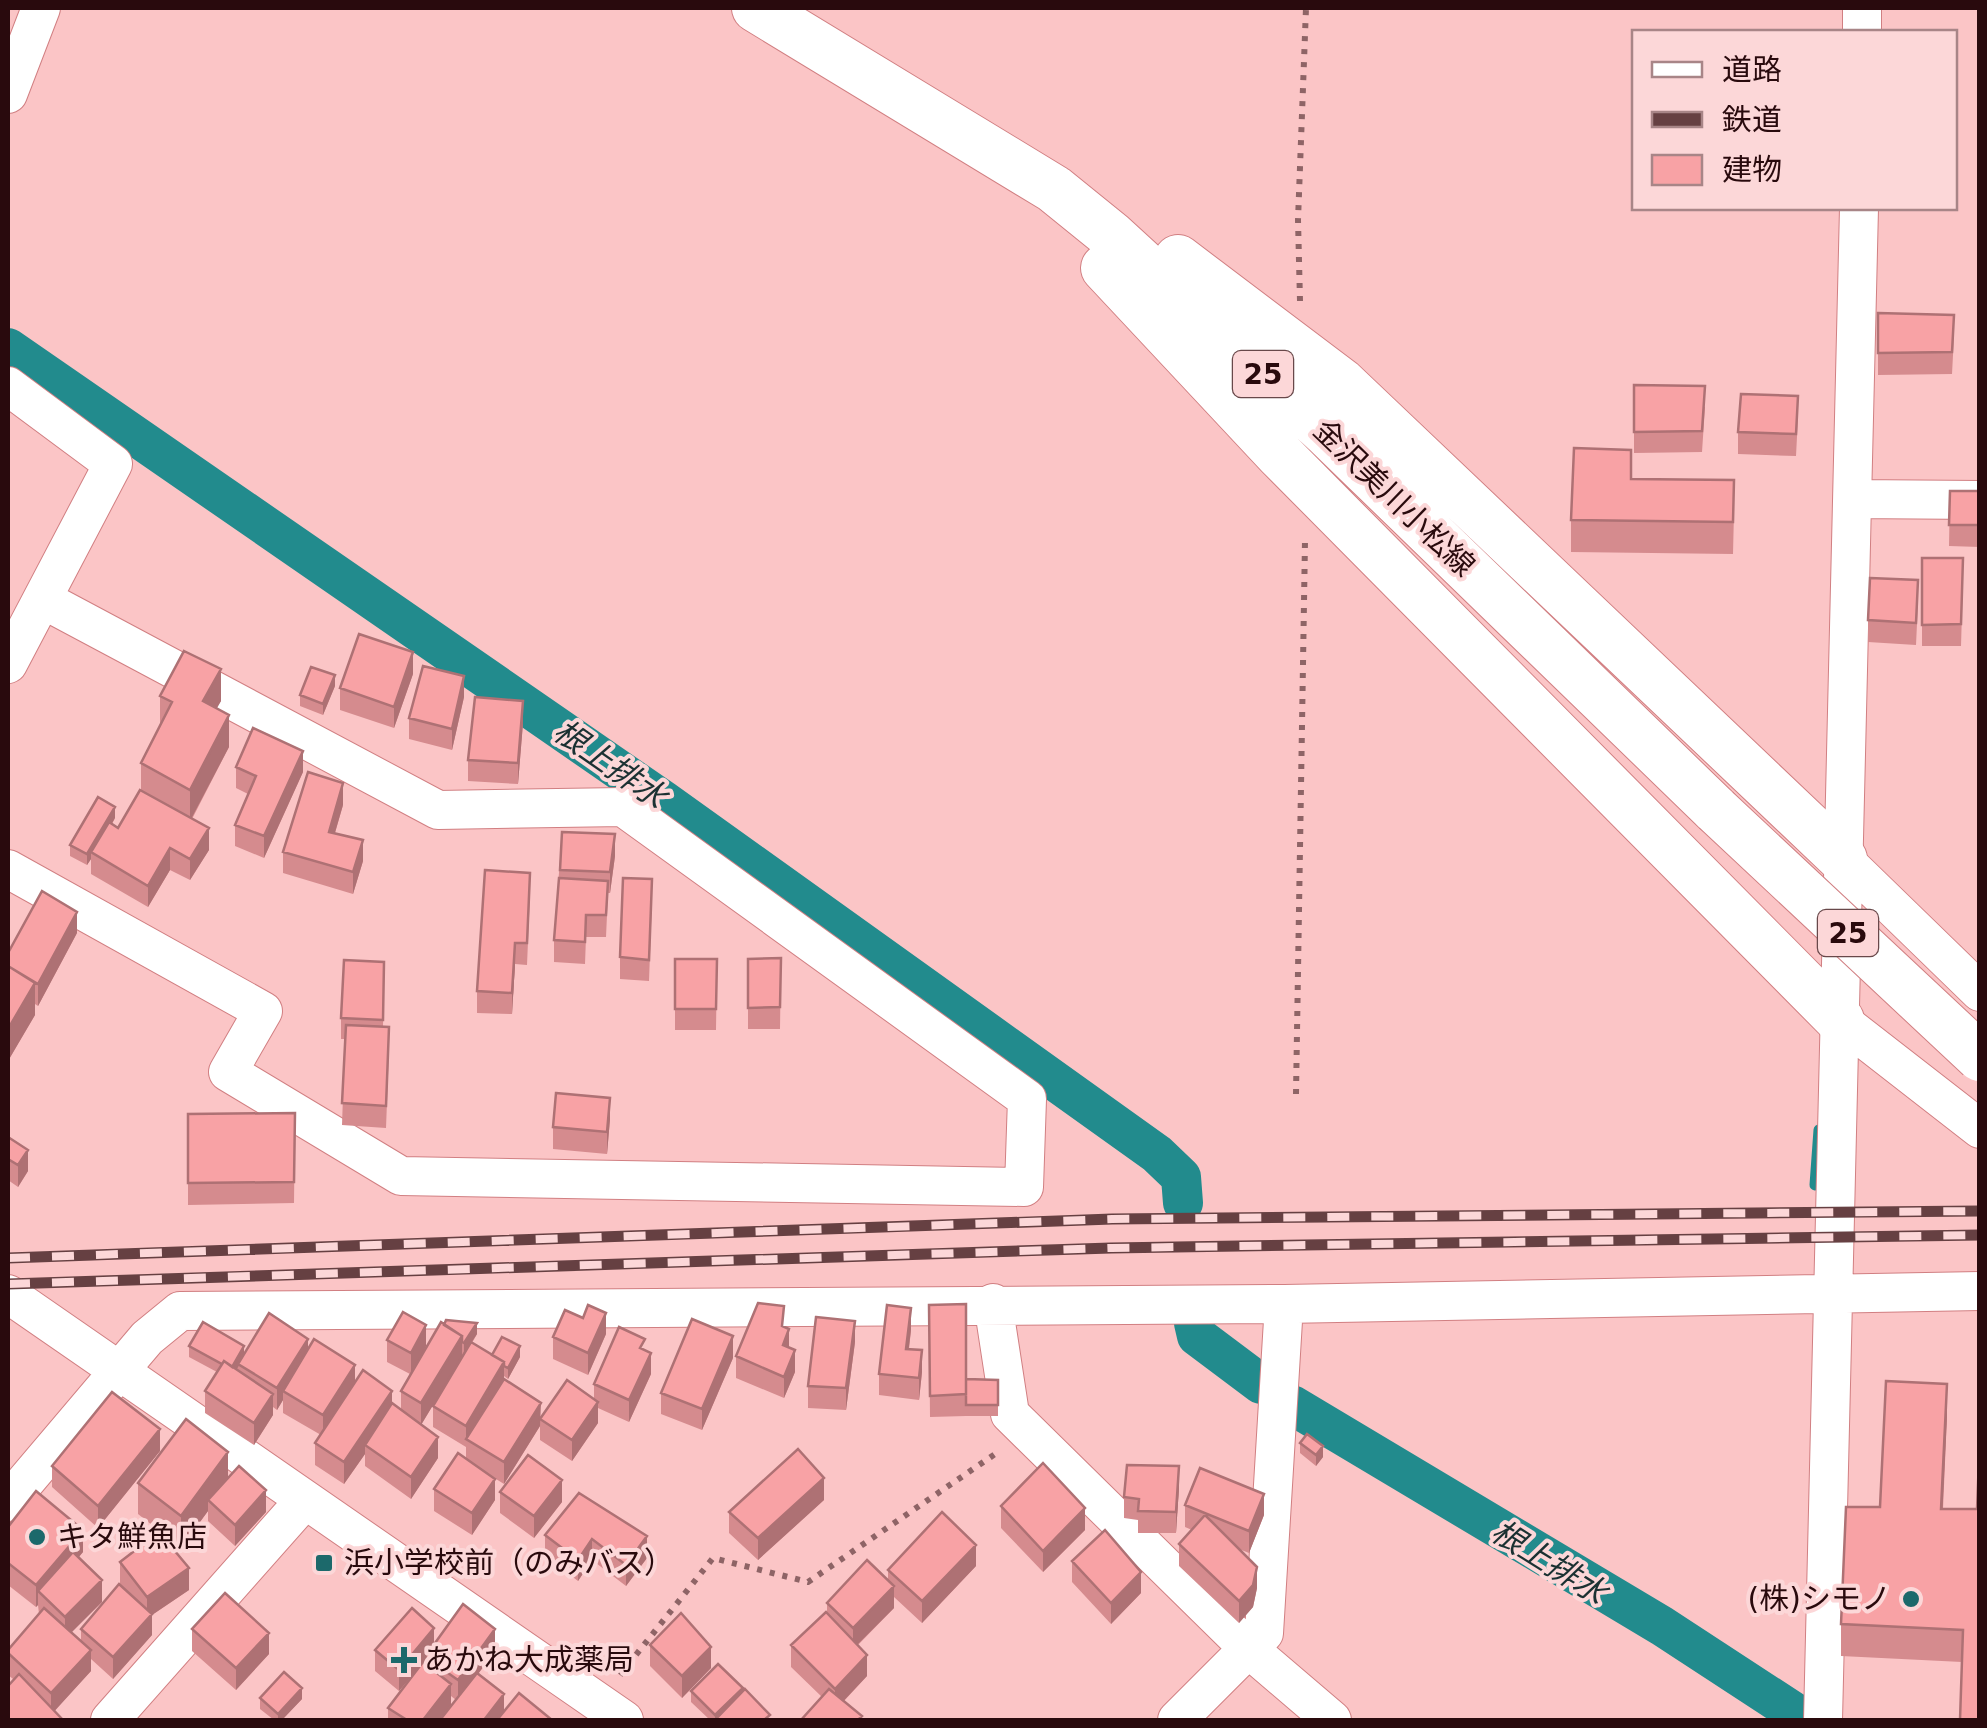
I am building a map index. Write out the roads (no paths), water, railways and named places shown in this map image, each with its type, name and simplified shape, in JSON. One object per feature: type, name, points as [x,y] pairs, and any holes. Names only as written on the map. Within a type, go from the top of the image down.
[{"type":"main road","name":"金沢美川小松線","points":[[756,8],[1054,189],[1326,432],[1716,810],[1980,1057]]},
{"type":"main road","points":[[1054,189],[1120,214],[1342,383],[1843,859]]},
{"type":"main road","points":[[1054,189],[1095,257],[1307,479],[1840,1020]]},
{"type":"street","points":[[8,94],[41,8]]},
{"type":"street","points":[[1823,1720],[1859,210]]},
{"type":"street","points":[[8,386],[113,464],[8,664]]},
{"type":"street","points":[[1853,499],[1980,500]]},
{"type":"street","points":[[8,869],[263,1011],[228,1072],[400,1176],[1024,1187],[1026,1099],[623,807],[438,810],[44,600]]},
{"type":"street","points":[[1843,859],[1980,992]]},
{"type":"street","points":[[1840,1020],[1980,1128]]},
{"type":"street","points":[[8,1502],[147,1338],[180,1310],[1284,1304],[1980,1291]]},
{"type":"street","points":[[8,1294],[118,1374],[611,1712]]},
{"type":"street","points":[[992,1303],[1010,1414],[1249,1650],[1332,1720]]},
{"type":"street","points":[[1177,1720],[1264,1634],[1284,1304]]},
{"type":"street","points":[[8,1324],[46,1322]]},
{"type":"street","points":[[110,1720],[303,1502]]},
{"type":"waterway","name":"根上排水","points":[[8,348],[664,801],[1157,1154],[1181,1177],[1183,1203]]},
{"type":"waterway","points":[[1815,1185],[1819,1130]]},
{"type":"waterway","name":"根上排水","points":[[1194,1323],[1197,1336],[1261,1384]]},
{"type":"waterway","name":"根上排水","points":[[1292,1405],[1662,1626],[1806,1720]]},
{"type":"railway","points":[[8,1258],[1112,1219],[1980,1211]]},
{"type":"railway","points":[[8,1284],[1111,1248],[1980,1235]]},
{"type":"place","name":"キタ鮮魚店","points":[[37,1537]]},
{"type":"place","name":"浜小学校前（のみバス）","points":[[324,1563]]},
{"type":"place","name":"(株)シモノ","points":[[1911,1599]]},
{"type":"place","name":"あかね大成薬局","points":[[404,1660]]}]
